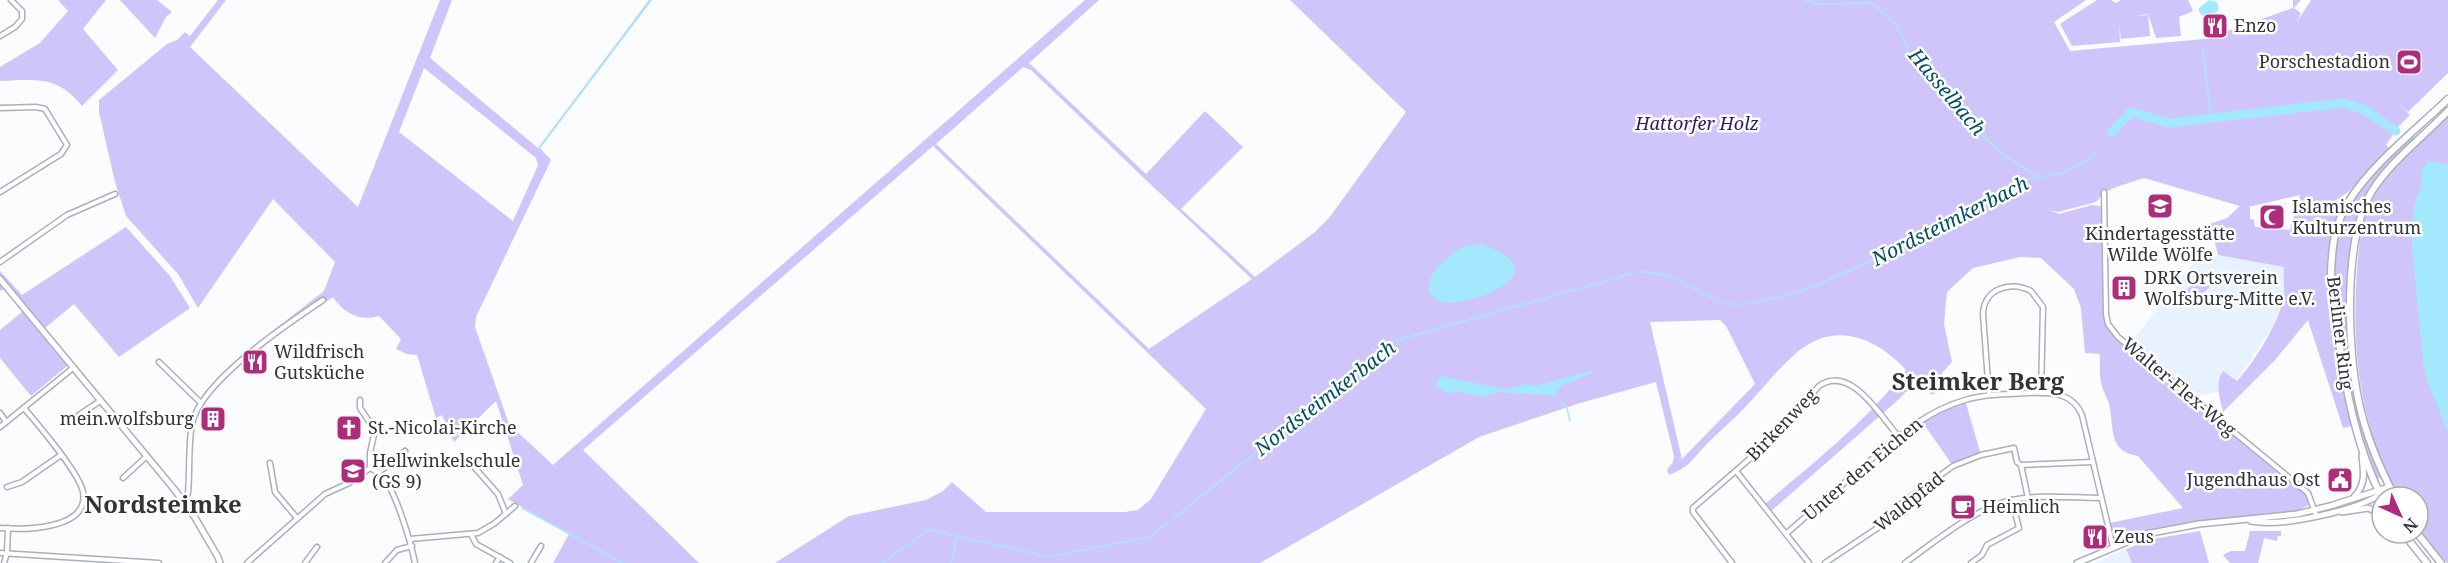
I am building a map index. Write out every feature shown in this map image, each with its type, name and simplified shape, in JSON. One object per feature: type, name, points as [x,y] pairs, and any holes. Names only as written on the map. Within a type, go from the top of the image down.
[{"type":"main road","name":"Berliner Ring","points":[[2376,485],[2362,448],[2344,378],[2333,302],[2332,257],[2335,237],[2342,214],[2358,187],[2448,99]]},
{"type":"main road","name":"Berliner Ring","points":[[2388,485],[2368,436],[2359,402],[2355,374],[2351,314],[2355,252],[2364,207],[2372,192],[2385,173],[2448,111]]},
{"type":"main road","points":[[2413,545],[2427,563]]},
{"type":"main road","points":[[2427,545],[2441,563]]},
{"type":"street","points":[[0,36],[15,27],[22,19],[21,11],[11,0]]},
{"type":"street","points":[[0,108],[45,109],[67,146],[61,153],[0,192]]},
{"type":"street","name":"Walter-Flex-Weg","points":[[2104,192],[2106,314],[2112,330],[2308,493],[2316,513]]},
{"type":"street","points":[[0,262],[67,215],[115,194]]},
{"type":"street","points":[[0,279],[3,287],[101,400],[184,502],[220,563]]},
{"type":"street","points":[[1989,394],[1984,303],[1995,291],[2016,287],[2031,291],[2043,307],[2041,393]]},
{"type":"street","points":[[184,502],[188,493],[192,424],[201,403],[253,351],[323,300]]},
{"type":"street","points":[[159,362],[201,403]]},
{"type":"street","points":[[0,427],[73,368]]},
{"type":"street","name":"Birkenweg","points":[[1732,563],[1693,512],[1693,508],[1769,442],[1819,386],[1829,381],[1846,382],[1855,387],[1898,436]]},
{"type":"street","name":"Unter den Eichen","points":[[1787,533],[1898,436],[1936,412],[1965,400],[1989,394],[2041,393],[2069,398],[2078,406],[2113,547]]},
{"type":"street","points":[[79,415],[101,400]]},
{"type":"street","points":[[360,400],[360,408],[375,430],[370,453],[370,468]]},
{"type":"street","points":[[0,528],[42,528],[53,525],[73,515],[83,499],[81,486],[61,455],[24,408]]},
{"type":"street","points":[[0,413],[6,422]]},
{"type":"street","name":"Waldpfad","points":[[1825,563],[1882,525],[1902,503],[1962,461],[2014,448],[2017,462],[2021,465]]},
{"type":"street","points":[[2350,500],[2361,489],[2364,480],[2362,448]]},
{"type":"street","points":[[378,473],[405,451]]},
{"type":"street","points":[[8,487],[22,482],[61,455]]},
{"type":"street","points":[[123,478],[147,456]]},
{"type":"street","points":[[2028,498],[2021,465],[2092,462]]},
{"type":"street","points":[[270,463],[275,492],[297,518]]},
{"type":"street","points":[[370,468],[383,476],[395,501],[410,539],[415,563]]},
{"type":"street","points":[[247,563],[326,494],[349,483],[370,468]]},
{"type":"street","points":[[475,468],[498,494],[506,514]]},
{"type":"street","points":[[1736,471],[1809,563]]},
{"type":"street","points":[[2078,563],[2146,534],[2247,520],[2283,522],[2350,500],[2370,496]]},
{"type":"street","points":[[1905,563],[1976,514],[2012,500],[2100,498]]},
{"type":"street","points":[[2331,512],[2370,498]]},
{"type":"street","points":[[1971,563],[1982,555],[1987,545],[2019,528],[2012,500]]},
{"type":"street","points":[[410,539],[471,534],[485,529],[515,506]]},
{"type":"street","points":[[2316,513],[2370,509]]},
{"type":"street","points":[[4,563],[7,553],[8,528]]},
{"type":"street","points":[[471,534],[476,544],[510,563]]},
{"type":"street","points":[[385,563],[397,550],[412,546]]},
{"type":"street","points":[[531,563],[541,546]]},
{"type":"street","points":[[305,563],[316,547]]},
{"type":"street","points":[[0,553],[91,561],[159,563]]},
{"type":"street","points":[[496,563],[500,557]]},
{"type":"shaded area","points":[[2218,255],[2285,267],[2283,297],[2274,324],[2237,381],[2223,371],[2218,380],[2218,392],[2191,397],[2130,344],[2198,257]]},
{"type":"shaded area","points":[[2126,549],[2132,563],[2095,563]]},
{"type":"green space","points":[[58,0],[106,0],[83,29],[118,70],[82,106],[73,96],[55,84],[35,80],[0,81],[0,67],[40,43],[68,11]]},
{"type":"green space","points":[[120,0],[157,0],[172,12],[166,17],[155,38]]},
{"type":"green space","name":"Hattorfer Holz","points":[[218,0],[226,0],[190,47],[358,207],[440,0],[452,0],[430,58],[538,148],[649,0],[652,0],[540,148],[551,160],[476,317],[475,327],[509,424],[553,465],[1085,0],[1099,0],[1029,63],[1146,174],[1205,111],[1243,147],[1181,209],[1255,277],[1315,232],[1329,218],[1406,112],[1290,0],[2086,0],[2054,22],[2070,51],[2205,39],[2293,8],[2293,0],[2301,0],[2294,8],[2301,13],[2297,22],[2311,0],[2448,0],[2448,73],[2408,112],[2398,103],[2410,115],[2386,145],[2391,150],[2347,193],[2336,200],[2339,213],[2333,239],[2330,293],[2340,374],[2351,426],[2343,428],[2308,320],[2275,360],[2223,412],[2218,391],[2220,376],[2223,371],[2237,381],[2244,373],[2271,332],[2284,296],[2284,267],[2218,255],[2210,224],[2227,218],[2240,206],[2144,178],[2105,192],[2096,202],[2058,212],[2049,210],[2059,214],[2092,205],[2103,209],[2104,315],[2110,332],[2293,480],[2306,494],[2310,504],[2298,511],[2170,526],[2114,539],[2109,523],[2183,508],[2138,456],[2122,450],[2117,445],[2109,405],[2102,385],[2100,354],[2085,353],[2081,308],[2074,289],[2041,258],[2020,257],[1973,268],[1947,292],[1944,324],[1952,362],[1942,373],[1945,389],[1931,395],[1920,377],[1898,400],[1770,512],[1764,505],[1857,424],[1906,370],[1894,358],[1867,341],[1853,337],[1838,335],[1809,344],[1782,366],[1745,408],[1689,463],[1669,475],[1667,470],[1674,456],[1656,382],[1580,403],[1479,437],[1260,563],[775,563],[849,516],[926,500],[943,491],[952,482],[986,512],[1125,512],[1138,510],[1151,499],[1206,409],[933,146],[583,450],[699,563],[553,563],[569,534],[508,499],[523,485],[496,401],[454,442],[442,415],[436,418],[417,355],[396,349],[401,339],[379,316],[366,318],[353,315],[342,308],[333,297],[284,329],[244,364],[238,358],[324,291],[335,262],[273,199],[198,308],[178,274],[126,216],[115,182],[99,112],[99,100],[167,44],[177,40],[185,32],[190,36]],"holes":[[[1023,67],[1031,70],[1252,279],[1149,349],[936,144]],[[424,68],[536,158],[538,165],[513,221],[399,132]],[[2300,195],[2290,230],[2255,227],[2254,220],[2250,219],[2250,207],[2248,207]],[[1720,320],[1726,326],[1755,384],[1682,459],[1650,322]]]},
{"type":"green space","points":[[2097,0],[2111,0],[2116,3],[2121,0],[2188,0],[2193,11],[2179,17],[2181,36],[2156,38],[2148,14],[2134,16],[2148,15],[2150,36],[2121,39],[2119,22],[2120,42],[2072,46],[2060,24]]},
{"type":"green space","points":[[2448,116],[2448,563],[2430,544],[2430,485],[2393,485],[2386,471],[2367,416],[2357,359],[2355,300],[2361,233],[2366,214],[2374,196],[2389,174]]},
{"type":"green space","points":[[2413,137],[2376,180],[2362,205],[2357,225],[2348,337],[2366,437],[2382,477],[2377,479],[2348,383],[2340,345],[2335,308],[2334,272],[2337,239],[2346,212],[2359,191]]},
{"type":"green space","points":[[126,227],[170,276],[190,308],[119,357],[74,304],[40,332],[67,366],[31,396],[0,358],[0,330],[22,312],[4,289],[0,291],[0,271],[22,295]]},
{"type":"green space","points":[[2200,275],[2211,285],[2192,307],[2181,297]]},
{"type":"green space","points":[[1965,400],[1981,455],[1953,466],[1921,420]]},
{"type":"green space","points":[[2200,531],[2209,563],[2132,563],[2126,549],[2153,539]]},
{"type":"green space","points":[[2250,531],[2281,531],[2281,536],[2278,536],[2277,541],[2264,538],[2258,563],[2230,563],[2223,555],[2231,551],[2245,551]]},
{"type":"water","points":[[2209,0],[2217,2],[2219,9],[2217,12],[2203,16],[2199,8]]},
{"type":"water","points":[[2429,161],[2448,164],[2448,431],[2428,384],[2423,363],[2412,246],[2413,209],[2421,186],[2422,169]]},
{"type":"water","points":[[1481,244],[1505,256],[1514,267],[1512,278],[1501,288],[1467,300],[1440,301],[1432,296],[1429,283],[1437,268],[1461,248]]},
{"type":"water","points":[[1589,371],[1593,373],[1560,386],[1556,396],[1499,392],[1482,397],[1461,392],[1445,393],[1436,385],[1440,376],[1506,389],[1527,384],[1536,386]]},
{"type":"waterway","points":[[538,150],[651,0]]},
{"type":"waterway","name":"Hasselbach","points":[[1803,0],[1820,4],[1872,3],[1897,26],[1915,61],[1938,90],[1979,133],[2004,155],[2037,176]]},
{"type":"waterway","points":[[2203,49],[2211,118]]},
{"type":"waterway","name":"Hasselbach","points":[[2112,132],[2131,112],[2168,123],[2344,103],[2365,110],[2396,131]]},
{"type":"waterway","name":"Nordsteimkerbach","points":[[1724,303],[1765,301],[1814,286],[1923,239],[2024,180],[2062,173],[2085,162],[2094,153]]},
{"type":"waterway","name":"Nordsteimkerbach","points":[[1640,272],[1672,278],[1717,300]]},
{"type":"waterway","name":"Nordsteimkerbach","points":[[1173,519],[1394,341],[1634,273]]},
{"type":"waterway","points":[[1562,402],[1567,408],[1570,421]]},
{"type":"waterway","points":[[522,508],[623,563]]},
{"type":"waterway","name":"Nordsteimkerbach","points":[[882,563],[929,530],[1049,557],[1149,537],[1170,521]]},
{"type":"waterway","points":[[951,563],[957,538]]},
{"type":"place","name":"Enzo","points":[[2215,26]]},
{"type":"place","name":"Porschestadion","points":[[2409,62]]},
{"type":"place","name":"Kindertagesstätte Wilde Wölfe","points":[[2160,206]]},
{"type":"place","name":"Islamisches Kulturzentrum","points":[[2272,217]]},
{"type":"place","name":"DRK Ortsverein Wolfsburg-Mitte e.V.","points":[[2124,288]]},
{"type":"place","name":"Wildfrisch Gutsküche","points":[[255,362]]},
{"type":"place","name":"mein.wolfsburg","points":[[213,419]]},
{"type":"place","name":"St.-Nicolai-Kirche","points":[[349,428]]},
{"type":"place","name":"Hellwinkelschule (GS 9)","points":[[353,471]]},
{"type":"place","name":"Jugendhaus Ost","points":[[2340,480]]},
{"type":"place","name":"Heimlich","points":[[1963,507]]},
{"type":"place","name":"Zeus","points":[[2095,537]]},
{"type":"district","name":"Steimker Berg","points":[[1978,382]]},
{"type":"district","name":"Nordsteimke","points":[[163,505]]}]
